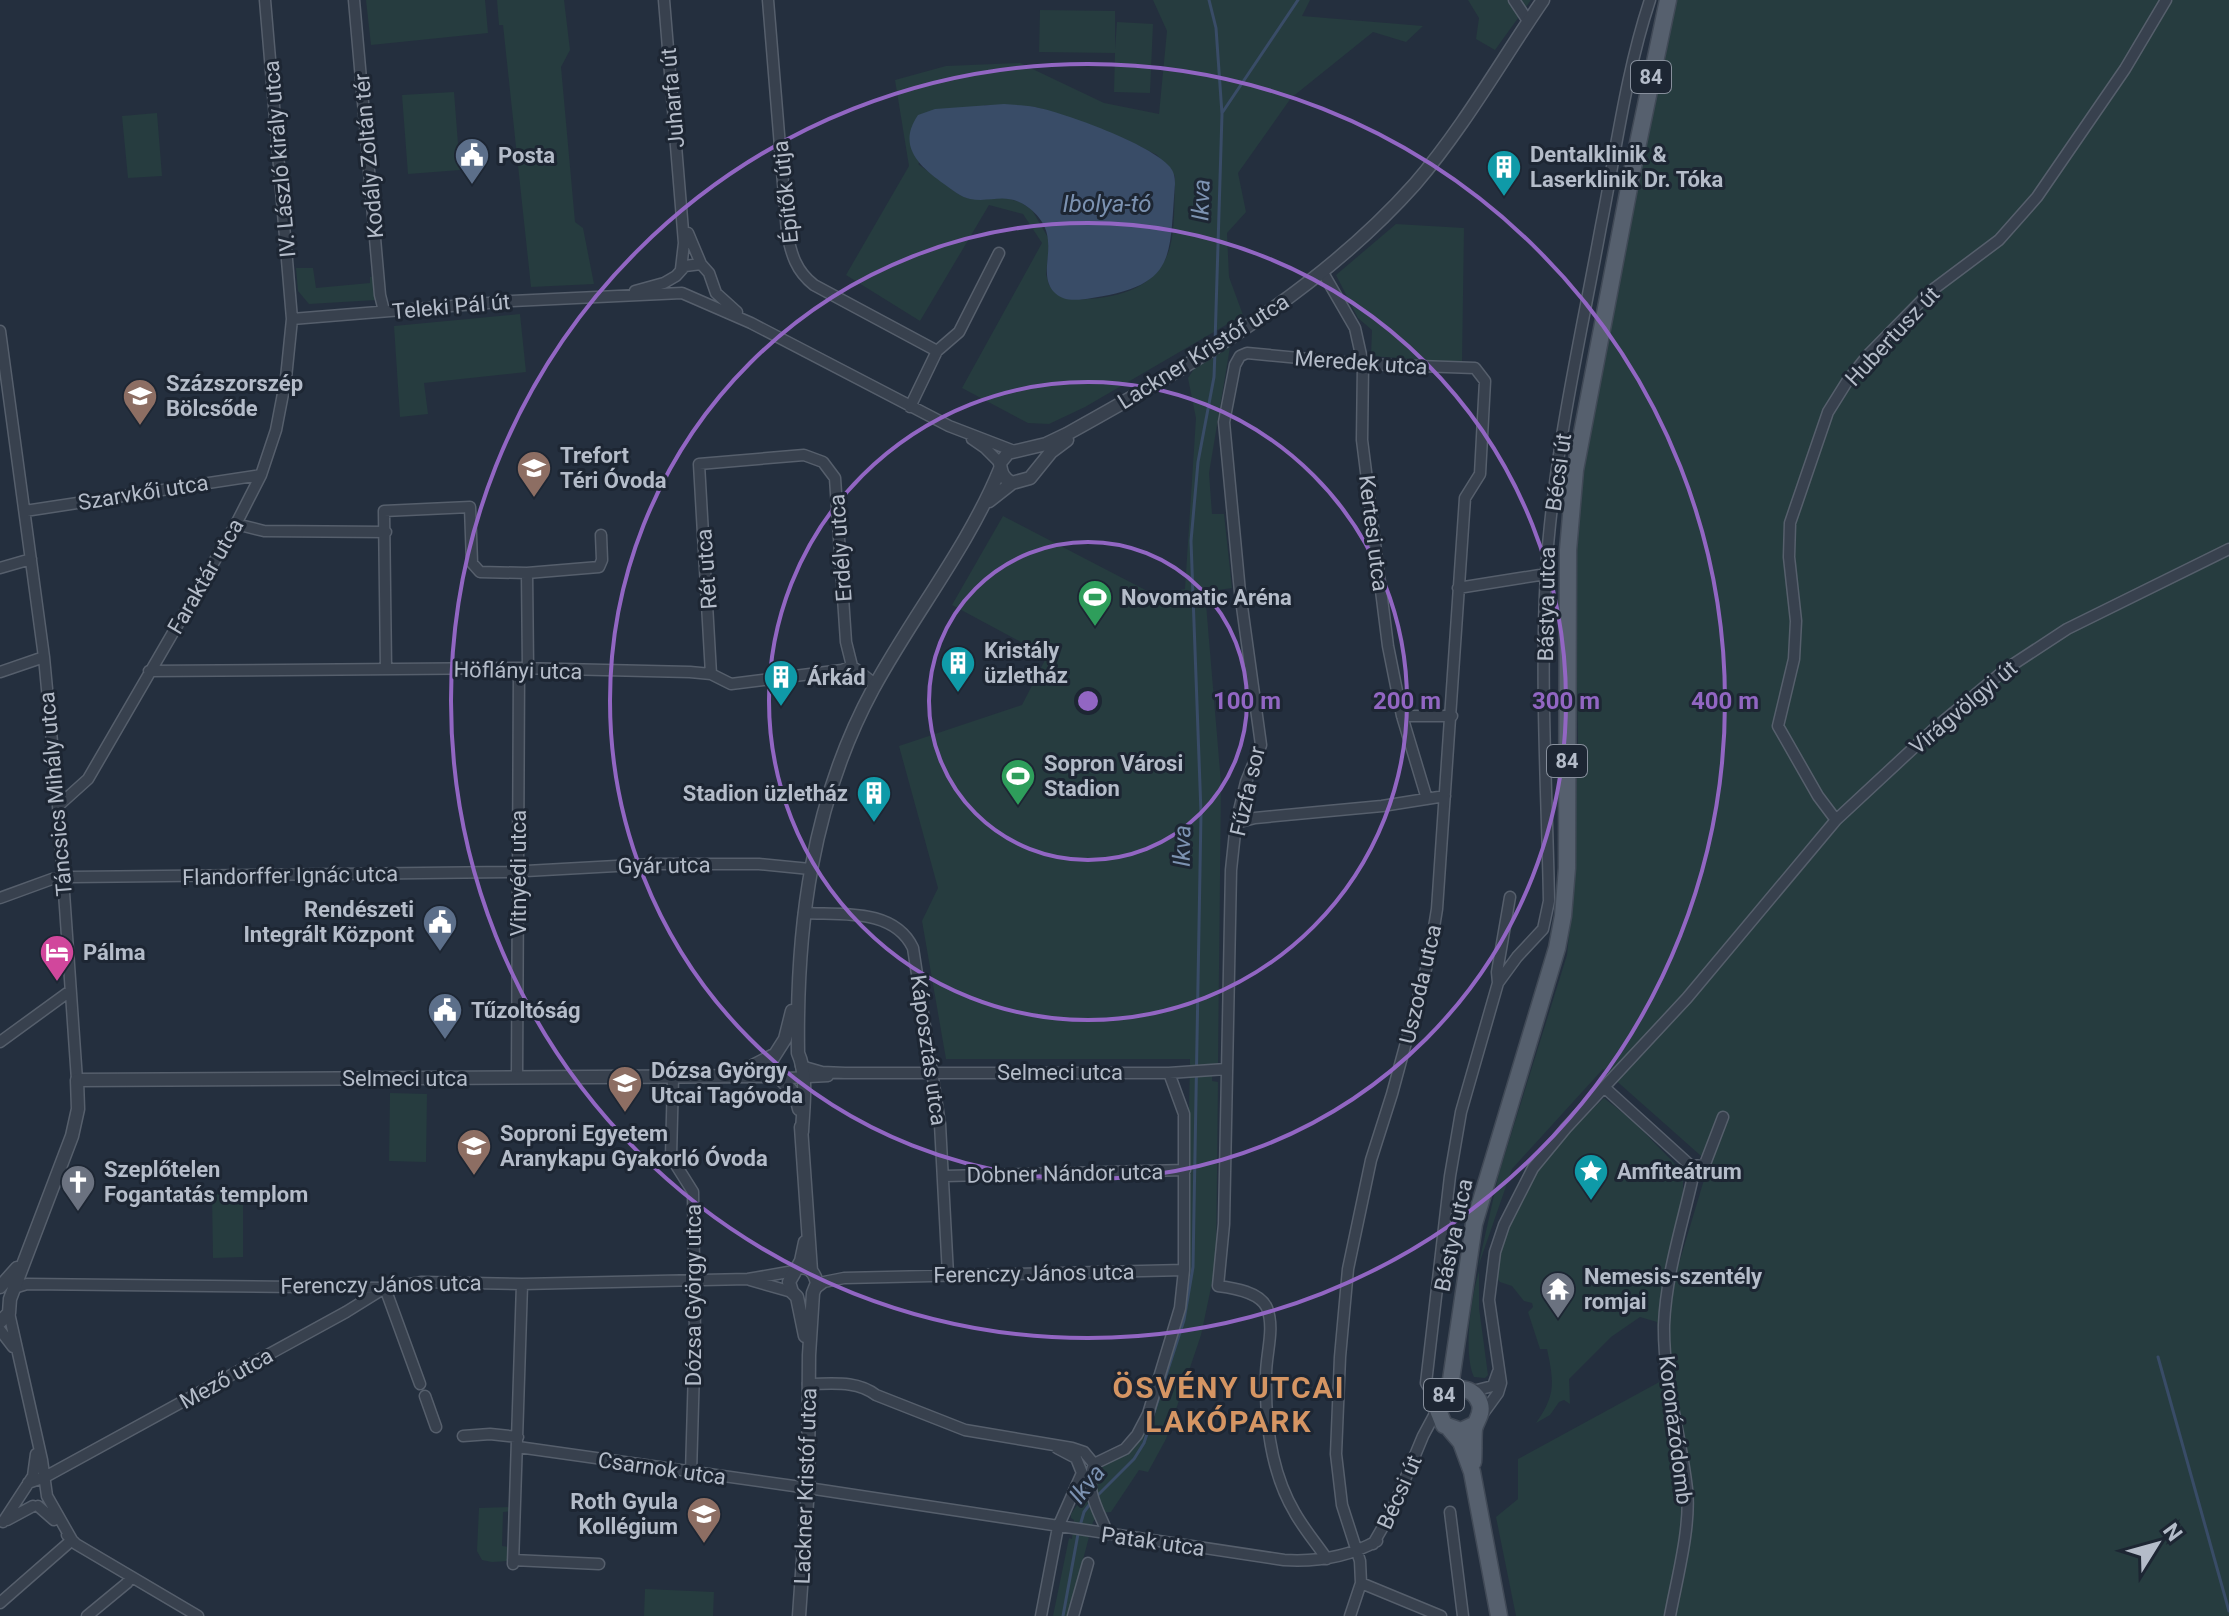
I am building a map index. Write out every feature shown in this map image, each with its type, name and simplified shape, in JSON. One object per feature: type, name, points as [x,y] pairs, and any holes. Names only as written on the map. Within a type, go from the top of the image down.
[{"type":"main road","name":"Bástya utca","points":[[1440,1402],[1451,1380],[1474,1224],[1551,968],[1563,916],[1567,868],[1568,550],[1575,470],[1668,0]]},
{"type":"main road","name":"Bástya utca","points":[[1456,1347],[1468,1391]]},
{"type":"main road","name":"84","points":[[1472,1472],[1479,1404],[1468,1391],[1454,1390],[1440,1402],[1440,1420],[1461,1442],[1472,1472],[1499,1616]]},
{"type":"main road","name":"84","points":[[1450,1429],[1465,1431],[1476,1422]]},
{"type":"street","name":"IV. László király utca","points":[[265,0],[292,319]]},
{"type":"street","name":"Kodály Zoltán tér","points":[[354,0],[384,311]]},
{"type":"street","name":"Juharfa út","points":[[664,0],[684,243],[678,272]]},
{"type":"street","name":"Építők útja","points":[[768,0],[787,232],[793,259],[814,285],[937,351]]},
{"type":"street","points":[[1514,0],[1528,21]]},
{"type":"street","name":"Lackner Kristóf utca","points":[[976,519],[1008,453],[1046,444],[1221,344],[1257,321],[1322,271],[1387,213],[1453,135],[1543,0]]},
{"type":"street","name":"Bécsi út","points":[[1358,1555],[1377,1541],[1440,1402],[1426,1383],[1450,1176],[1461,1112],[1498,983],[1543,929],[1549,901],[1546,574],[1553,497],[1617,146],[1642,24],[1650,0]]},
{"type":"street","name":"Hubertusz út","points":[[1836,820],[1818,796],[1778,726],[1794,659],[1796,621],[1789,557],[1790,523],[1828,412],[1868,355],[1931,291],[1999,240],[2037,197],[2132,57],[2166,0]]},
{"type":"street","name":"Juharfa út","points":[[680,196],[689,238],[701,264]]},
{"type":"street","points":[[910,407],[937,351],[959,332],[999,253]]},
{"type":"street","name":"Teleki Pál út","points":[[611,296],[655,286],[694,263],[701,264],[723,301],[751,323]]},
{"type":"street","name":"Kertesi utca","points":[[1322,271],[1355,328],[1363,364],[1362,440],[1388,646],[1402,716],[1427,799]]},
{"type":"street","points":[[678,272],[677,285],[687,295],[706,292],[711,284]]},
{"type":"street","name":"Teleki Pál út","points":[[292,319],[611,296],[687,295],[751,323],[949,426]]},
{"type":"street","name":"Faraktár utca","points":[[58,806],[88,779],[236,524],[261,475],[281,407],[292,319]]},
{"type":"street","name":"Táncsics Mihály utca","points":[[0,331],[3,377],[44,657],[58,806],[78,1109],[72,1136],[27,1251],[6,1291],[4,1318]]},
{"type":"street","name":"Meredek utca","points":[[1247,353],[1363,364],[1475,368]]},
{"type":"street","name":"Fűzfa sor","points":[[1247,353],[1240,356],[1235,365],[1224,422],[1240,592],[1261,745],[1246,782],[1236,823],[1231,870],[1224,1224],[1218,1286],[1243,1291],[1262,1300],[1271,1322],[1266,1372],[1267,1408],[1278,1475],[1295,1514],[1327,1559]]},
{"type":"street","name":"Uszoda utca","points":[[1358,1555],[1342,1505],[1336,1454],[1348,1269],[1371,1160],[1429,958],[1437,909],[1465,498],[1480,474],[1485,381],[1475,368]]},
{"type":"street","name":"Lackner Kristóf utca","points":[[802,1132],[795,1094],[771,1065],[789,1029],[797,989],[810,869],[833,780],[847,745],[876,685],[976,519],[993,497],[1012,483],[1030,478],[1051,452],[1108,411]]},
{"type":"street","points":[[949,426],[1031,457],[1034,471]]},
{"type":"street","points":[[949,426],[985,448],[1000,466],[1002,476],[1012,483]]},
{"type":"street","name":"Erdély utca","points":[[699,464],[804,455],[823,462],[835,478],[846,642],[852,666]]},
{"type":"street","name":"Rét utca","points":[[699,464],[711,674]]},
{"type":"street","name":"Szarvkői utca","points":[[25,511],[261,475]]},
{"type":"street","points":[[386,669],[384,511],[470,507],[472,563],[480,572],[527,573],[599,567],[602,560],[601,535]]},
{"type":"street","points":[[236,524],[264,531],[386,532]]},
{"type":"street","name":"Virágvölgyi út","points":[[1476,1422],[1498,1393],[1501,1383],[1489,1300],[1495,1252],[1504,1225],[1533,1168],[1687,998],[1836,820],[1935,728],[2039,646],[2067,629],[2229,549]]},
{"type":"street","points":[[0,568],[31,559]]},
{"type":"street","name":"Vitnyédi utca","points":[[517,1078],[527,573]]},
{"type":"street","points":[[1458,588],[1546,574]]},
{"type":"street","points":[[0,672],[44,657]]},
{"type":"street","points":[[852,666],[876,685]]},
{"type":"street","name":"Höflányi utca","points":[[149,671],[524,668],[711,674],[731,684],[842,670],[852,666]]},
{"type":"street","points":[[1402,716],[1452,716]]},
{"type":"street","points":[[1236,823],[1255,818],[1445,796]]},
{"type":"street","name":"Gyár utca","points":[[519,872],[662,864],[745,864],[810,869]]},
{"type":"street","name":"Flandorffer Ignác utca","points":[[0,898],[62,877],[519,872]]},
{"type":"street","name":"Bécsi út","points":[[1498,983],[1497,972],[1510,897]]},
{"type":"street","name":"Káposztás utca","points":[[804,913],[873,917],[895,926],[906,935],[913,948],[933,1073],[945,1176],[948,1275]]},
{"type":"street","name":"Lackner Kristóf utca","points":[[797,989],[802,1132],[814,1291],[808,1384],[808,1488],[799,1616]]},
{"type":"street","points":[[0,1042],[70,991]]},
{"type":"street","points":[[775,1053],[791,1048],[800,1066],[781,1077]]},
{"type":"street","name":"Selmeci utca","points":[[733,1076],[775,1053]]},
{"type":"street","name":"Selmeci utca","points":[[800,1066],[822,1072],[845,1073],[1169,1073],[1226,1069]]},
{"type":"street","points":[[1108,1534],[1088,1487],[1094,1464],[1125,1449],[1137,1435],[1148,1414],[1180,1308],[1184,1270],[1184,1114],[1169,1073]]},
{"type":"street","name":"Dózsa György utca","points":[[673,1077],[671,1157],[693,1192],[691,1473]]},
{"type":"street","name":"Selmeci utca","points":[[77,1080],[781,1077]]},
{"type":"street","points":[[1604,1087],[1691,1166],[1705,1164],[1723,1117]]},
{"type":"street","name":"Koronázódomb","points":[[1670,1616],[1688,1492],[1666,1371],[1664,1326],[1668,1278],[1692,1181],[1691,1166]]},
{"type":"street","name":"Dobner Nándor utca","points":[[945,1176],[1185,1170]]},
{"type":"street","name":"Lackner Kristóf utca","points":[[807,1219],[804,1254],[789,1282],[809,1355]]},
{"type":"street","points":[[795,1270],[806,1268],[813,1272]]},
{"type":"street","name":"Ferenczy János utca","points":[[6,1291],[27,1284],[385,1288],[422,1282],[694,1281],[748,1279],[795,1270]]},
{"type":"street","name":"Ferenczy János utca","points":[[814,1291],[824,1282],[836,1279],[1184,1270]]},
{"type":"street","name":"Ferenczy János utca","points":[[813,1272],[836,1279]]},
{"type":"street","name":"Ferenczy János utca","points":[[748,1279],[794,1295]]},
{"type":"street","points":[[522,1284],[513,1562],[599,1564]]},
{"type":"street","points":[[385,1288],[420,1384]]},
{"type":"street","name":"Mező utca","points":[[1,1523],[35,1506],[65,1464],[263,1358],[385,1288]]},
{"type":"street","points":[[794,1295],[808,1298],[814,1291]]},
{"type":"street","points":[[4,1318],[16,1352],[46,1487],[72,1540]]},
{"type":"street","points":[[0,1330],[16,1352]]},
{"type":"street","points":[[1468,1391],[1493,1386],[1497,1379],[1498,1358]]},
{"type":"street","points":[[808,1384],[866,1387],[876,1395],[965,1430],[1084,1452],[1094,1464]]},
{"type":"street","points":[[425,1396],[436,1427]]},
{"type":"street","name":"Bécsi út","points":[[1420,1444],[1434,1431],[1450,1429]]},
{"type":"street","name":"Csarnok utca","points":[[463,1436],[490,1434],[518,1442],[691,1473],[808,1488]]},
{"type":"street","points":[[1,1523],[33,1476],[36,1443]]},
{"type":"street","points":[[1041,1616],[1058,1527],[1082,1473],[1076,1458],[1048,1444]]},
{"type":"street","points":[[42,1460],[57,1466],[65,1464]]},
{"type":"street","points":[[28,1486],[46,1487]]},
{"type":"street","points":[[28,1486],[25,1500],[48,1512],[72,1540],[198,1616]]},
{"type":"street","name":"Patak utca","points":[[808,1488],[1284,1560],[1358,1555]]},
{"type":"street","points":[[1450,1512],[1463,1616]]},
{"type":"street","points":[[0,1603],[72,1540]]},
{"type":"street","points":[[1350,1616],[1361,1583],[1358,1555]]},
{"type":"street","points":[[1073,1616],[1088,1563]]},
{"type":"street","points":[[87,1616],[127,1583],[130,1577]]},
{"type":"street","points":[[1361,1583],[1441,1616]]},
{"type":"green space","points":[[366,0],[485,0],[488,33],[371,45]]},
{"type":"green space","points":[[497,0],[564,0],[570,50],[561,67],[575,222],[583,228],[594,284],[531,287],[503,25],[499,25]]},
{"type":"green space","points":[[1153,0],[1310,0],[1302,16],[1423,26],[1406,42],[1373,32],[1291,98],[1238,173],[1246,212],[1227,233],[1229,277],[1243,315],[1085,407],[1049,424],[1028,423],[962,388],[1042,243],[1023,214],[989,205],[920,321],[846,275],[909,166],[895,80],[946,66],[1020,63],[1104,103],[1159,114],[1167,31]],"holes":[[[985,105],[1035,107],[1125,139],[1157,155],[1175,176],[1170,247],[1154,275],[1142,284],[1113,296],[1066,299],[1049,285],[1046,274],[1050,241],[1032,210],[1004,197],[970,199],[960,195],[918,164]]]},
{"type":"green space","points":[[1468,0],[1531,0],[1495,50],[1476,39],[1479,18]]},
{"type":"green space","points":[[1675,0],[2229,0],[2229,1616],[1516,1616],[1496,1517],[1518,1499],[1518,1459],[1663,1380],[1657,1322],[1640,1317],[1611,1337],[1569,1379],[1570,1404],[1564,1400],[1559,1402],[1550,1415],[1536,1423],[1552,1388],[1547,1349],[1540,1349],[1528,1312],[1533,1307],[1532,1303],[1524,1301],[1512,1286],[1500,1282],[1493,1274],[1514,1212],[1547,1156],[1604,1098],[1632,1120],[1683,1172],[1683,1194],[1659,1317],[1671,1290],[1709,1163],[1603,1069],[1512,1169],[1478,1267],[1499,1173],[1567,955],[1573,893],[1578,741],[1574,527],[1589,417]]},
{"type":"green space","points":[[1040,10],[1115,11],[1115,49],[1117,22],[1153,24],[1150,93],[1114,92],[1115,53],[1039,52]]},
{"type":"green space","points":[[454,92],[460,170],[408,174],[402,95]]},
{"type":"green space","points":[[157,113],[162,176],[128,178],[122,116]]},
{"type":"green space","points":[[1396,224],[1464,228],[1462,363],[1371,356],[1372,330],[1358,318],[1336,275]]},
{"type":"green space","points":[[296,268],[313,268],[316,288],[370,283],[370,277],[376,276],[376,300],[309,304],[298,291]]},
{"type":"green space","points":[[520,314],[526,372],[424,383],[428,414],[400,417],[394,326]]},
{"type":"green space","points":[[1230,347],[1209,473],[1212,514],[1224,514],[1232,588],[1205,592],[1221,783],[1218,1063],[1212,1065],[1212,1081],[1218,1082],[1216,1264],[1201,1335],[1166,1439],[1148,1472],[1139,1470],[1111,1512],[1099,1513],[1093,1522],[1068,1616],[1053,1616],[1069,1538],[1072,1539],[1074,1520],[1071,1514],[1103,1466],[1128,1448],[1140,1433],[1180,1297],[1186,1260],[1190,1059],[946,1059],[922,921],[938,888],[899,746],[1022,705],[1047,656],[952,605],[1003,516],[1155,595],[1185,589],[1196,418],[1188,378],[1194,369]]},
{"type":"green space","points":[[390,1093],[427,1094],[426,1162],[389,1161]]},
{"type":"green space","points":[[243,1193],[243,1257],[213,1258],[212,1194]]},
{"type":"green space","points":[[1479,1271],[1479,1308],[1488,1375],[1485,1378],[1474,1377],[1469,1354],[1471,1310]]},
{"type":"green space","points":[[511,1507],[511,1511],[503,1512],[502,1546],[510,1547],[508,1561],[482,1560],[477,1551],[479,1508]]},
{"type":"green space","points":[[645,1589],[714,1592],[713,1616],[644,1616]]},
{"type":"water","name":"Ibolya-tó","points":[[1004,104],[1035,107],[1086,123],[1127,139],[1170,167],[1175,181],[1169,249],[1154,276],[1120,292],[1071,300],[1057,295],[1048,282],[1046,230],[1029,208],[1013,200],[963,197],[927,171],[914,155],[910,137],[918,115],[935,109]]},
{"type":"waterway","name":"Ikva","points":[[1209,0],[1216,28],[1222,114],[1215,343]]},
{"type":"waterway","points":[[1222,113],[1298,0]]},
{"type":"waterway","name":"Ikva","points":[[1097,1496],[1134,1459],[1144,1443],[1184,1320],[1193,1267],[1201,813],[1191,541],[1198,462],[1214,377],[1215,351]]},
{"type":"waterway","points":[[2158,1357],[2229,1611]]},
{"type":"waterway","name":"Ikva","points":[[1080,1526],[1084,1512],[1092,1501]]},
{"type":"waterway","name":"Ikva","points":[[1063,1616],[1078,1534]]},
{"type":"place","name":"Posta","points":[[472,186]]},
{"type":"place","name":"Dentalklinik & Laserklinik Dr. Tóka","points":[[1504,198]]},
{"type":"place","name":"Százszorszép Bölcsőde","points":[[140,427]]},
{"type":"place","name":"Trefort Téri Óvoda","points":[[534,499]]},
{"type":"place","name":"Novomatic Aréna","points":[[1095,628]]},
{"type":"place","name":"Kristály üzletház","points":[[958,694]]},
{"type":"place","name":"Árkád","points":[[781,708]]},
{"type":"place","name":"Sopron Városi Stadion","points":[[1018,807]]},
{"type":"place","name":"Stadion üzletház","points":[[874,824]]},
{"type":"place","name":"Rendészeti Integrált Központ","points":[[440,953]]},
{"type":"place","name":"Pálma","points":[[57,983]]},
{"type":"place","name":"Tűzoltóság","points":[[445,1041]]},
{"type":"place","name":"Dózsa György Utcai Tagóvoda","points":[[625,1114]]},
{"type":"place","name":"Soproni Egyetem Aranykapu Gyakorló Óvoda","points":[[474,1177]]},
{"type":"place","name":"Amfiteátrum","points":[[1591,1202]]},
{"type":"place","name":"Szeplőtelen Fogantatás templom","points":[[78,1213]]},
{"type":"place","name":"Nemesis-szentély romjai","points":[[1558,1320]]},
{"type":"place","name":"Roth Gyula Kollégium","points":[[704,1545]]},
{"type":"district","name":"ÖSVÉNY UTCAI LAKÓPARK","points":[[1229,1405]]}]
